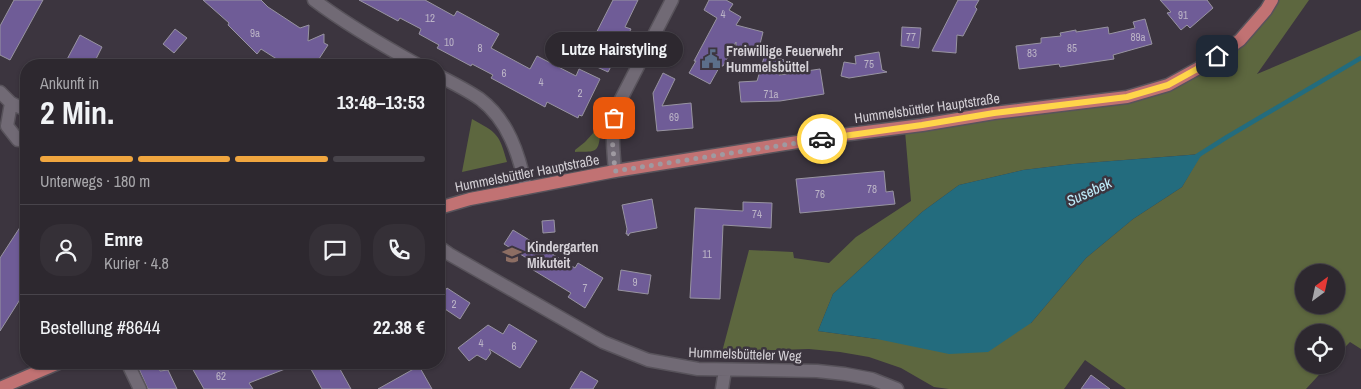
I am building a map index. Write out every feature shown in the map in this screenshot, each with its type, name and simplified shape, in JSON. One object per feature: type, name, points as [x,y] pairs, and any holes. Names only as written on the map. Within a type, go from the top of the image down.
[{"type":"main road","name":"Hummelsbüttler Hauptstraße","points":[[445,206],[470,199],[615,171],[994,113],[1127,97],[1168,85],[1206,64],[1240,40],[1266,10],[1272,0]]},
{"type":"main road","points":[[0,388],[45,369]]},
{"type":"street","points":[[314,0],[379,44],[407,59]]},
{"type":"street","points":[[615,171],[612,137],[614,118],[672,0]]},
{"type":"street","points":[[445,80],[480,100],[501,120],[522,166],[526,188]]},
{"type":"street","points":[[0,92],[11,104],[20,108]]},
{"type":"street","points":[[11,104],[7,126],[20,140]]},
{"type":"street","name":"Hummelsbütteler Weg","points":[[445,251],[595,338],[648,360],[698,369],[826,372],[872,379],[897,389]]},
{"type":"street","points":[[130,369],[140,389]]},
{"type":"street","points":[[722,389],[725,370]]},
{"type":"green space","points":[[1272,0],[1309,0],[1257,74],[1361,30],[1361,349],[1350,342],[1345,347],[1345,324],[1295,324],[1295,374],[1320,374],[1306,389],[1126,389],[1085,360],[1064,389],[949,389],[934,387],[901,368],[869,357],[840,352],[809,349],[722,352],[749,250],[793,252],[794,258],[829,263],[856,237],[911,201],[905,131],[1169,87],[1242,42]],"holes":[[[1201,154],[1182,187],[1133,219],[1086,258],[1031,323],[877,339],[818,331],[833,294],[922,212],[959,185],[1023,170]]]},
{"type":"green space","points":[[472,119],[496,135],[502,145],[507,162],[462,172]]},
{"type":"green space","points":[[595,131],[600,134],[596,149],[575,152],[575,150]]},
{"type":"water","points":[[1202,154],[1182,187],[1133,219],[1086,258],[1031,323],[988,352],[949,354],[877,339],[818,331],[833,294],[922,212],[959,185],[1023,170],[1073,164]]},
{"type":"building","points":[[14,0],[43,0],[10,60],[0,55],[0,26]]},
{"type":"building","points":[[203,0],[261,0],[268,7],[300,28],[309,25],[308,41],[324,34],[324,43],[328,45],[319,59],[277,59],[261,49],[257,54],[228,25],[229,23]]},
{"type":"building","points":[[359,0],[425,0],[454,16],[457,11],[499,34],[491,48],[530,69],[537,56],[576,76],[579,69],[600,79],[582,116],[579,115],[578,118],[547,102],[545,107],[491,78],[493,75],[437,48],[439,45],[419,34],[421,29],[400,18],[398,21]]},
{"type":"building","points":[[613,0],[638,0],[625,27],[631,29],[608,72],[597,67],[603,54],[589,47]]},
{"type":"building","points":[[709,0],[726,0],[733,4],[729,10],[741,17],[736,25],[763,32],[758,52],[736,46],[736,42],[723,66],[720,66],[710,84],[689,73],[717,18],[704,10]]},
{"type":"building","points":[[958,0],[979,0],[975,7],[977,9],[963,36],[957,35],[956,53],[932,51]]},
{"type":"building","points":[[1160,0],[1207,0],[1213,8],[1190,28],[1187,25],[1181,30],[1167,13],[1171,12]]},
{"type":"building","points":[[1145,19],[1152,44],[1113,55],[1114,59],[1060,67],[1059,64],[1019,69],[1016,46],[1041,43],[1041,38],[1061,36],[1060,33],[1076,30],[1076,32],[1108,27],[1109,34],[1135,28],[1133,22]]},
{"type":"building","points":[[902,27],[921,28],[919,48],[901,46]]},
{"type":"building","points":[[175,29],[187,38],[174,53],[163,44]]},
{"type":"building","points":[[80,35],[102,47],[96,59],[67,59]]},
{"type":"building","points":[[879,52],[882,70],[887,72],[849,78],[841,76],[844,62],[856,64],[855,56]]},
{"type":"building","points":[[765,54],[784,60],[779,75],[820,69],[824,94],[780,101],[741,102],[739,82],[757,81]]},
{"type":"building","points":[[663,73],[675,79],[662,106],[691,103],[693,128],[657,131],[653,93]]},
{"type":"building","points":[[884,171],[886,192],[893,191],[895,204],[800,213],[796,179]]},
{"type":"building","points":[[652,199],[657,228],[630,233],[628,236],[626,234],[627,229],[622,205]]},
{"type":"building","points":[[743,202],[772,203],[771,228],[723,225],[720,299],[690,298],[695,208],[743,211]]},
{"type":"building","points":[[554,220],[555,232],[543,233],[542,221]]},
{"type":"building","points":[[20,227],[20,299],[0,331],[0,258]]},
{"type":"building","points":[[513,230],[575,268],[578,263],[603,278],[585,308],[568,297],[571,293],[530,268],[533,262],[504,244]]},
{"type":"building","points":[[621,270],[651,275],[648,294],[618,290]]},
{"type":"building","points":[[447,288],[470,303],[460,319],[445,309],[445,291]]},
{"type":"building","points":[[509,324],[537,341],[520,368],[489,349],[491,353],[486,360],[477,355],[469,361],[458,348],[488,325],[503,334]]},
{"type":"building","points":[[139,369],[168,370],[177,389],[148,389]]},
{"type":"building","points":[[193,369],[285,369],[249,383],[253,389],[204,389]]},
{"type":"building","points":[[311,369],[340,369],[351,389],[322,389]]},
{"type":"building","points":[[414,369],[421,369],[432,389],[378,389]]},
{"type":"building","points":[[581,371],[598,381],[593,389],[570,389]]},
{"type":"building","points":[[1091,375],[1110,389],[1081,389]]},
{"type":"waterway","name":"Susebek","points":[[1197,156],[1361,58]]},
{"type":"way so far","points":[[614,118],[612,137],[615,171],[822,139]]},
{"type":"place","name":"Freiwillige Feuerwehr Hummelsbüttel","points":[[711,59]]},
{"type":"place","name":"Lutze Hairstyling","points":[[614,118]]},
{"type":"place","name":"Kindergarten Mikuteit","points":[[512,255]]},
{"type":"route","points":[[822,139],[994,113],[1127,97],[1168,85],[1217,56]]}]
